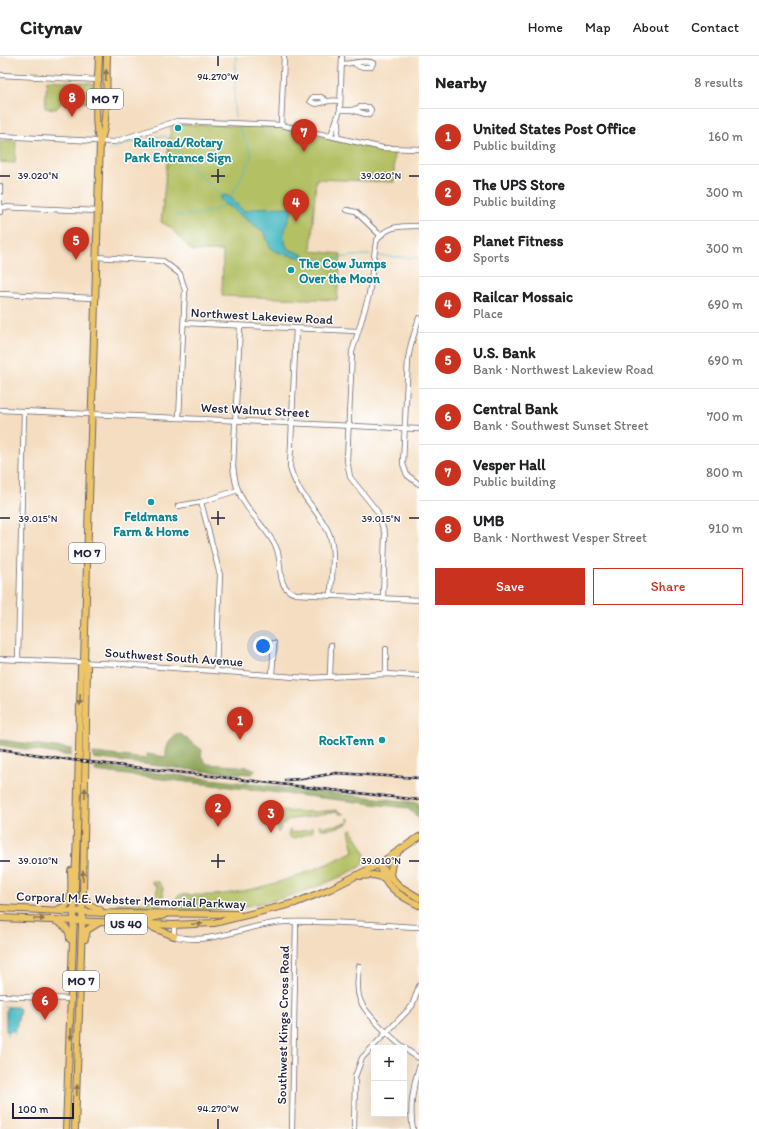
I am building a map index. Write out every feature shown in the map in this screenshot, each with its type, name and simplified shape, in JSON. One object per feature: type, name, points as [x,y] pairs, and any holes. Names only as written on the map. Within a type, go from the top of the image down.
[{"type":"main road","name":"MO 7","points":[[66,1129],[72,999],[72,951],[76,870],[81,666],[84,662],[98,211],[100,141],[98,137],[97,122],[99,56]]},
{"type":"main road","name":"MO 7","points":[[100,141],[103,137],[107,56]]},
{"type":"main road","name":"MO 7","points":[[74,1129],[83,894],[87,702],[87,667],[84,662]]},
{"type":"main road","name":"US 40","points":[[252,914],[295,903],[330,890],[379,864],[419,837]]},
{"type":"main road","points":[[390,875],[392,863],[398,851]]},
{"type":"main road","points":[[379,864],[399,886],[419,898]]},
{"type":"main road","points":[[379,864],[382,877]]},
{"type":"main road","points":[[51,910],[63,908],[70,900],[71,871],[76,870]]},
{"type":"main road","points":[[355,877],[374,874],[382,877],[399,895],[419,905]]},
{"type":"main road","points":[[83,894],[88,904],[105,912]]},
{"type":"main road","name":"Corporal M.E. Webster Memorial Parkway","points":[[0,908],[200,915],[252,914]]},
{"type":"main road","points":[[127,924],[168,913]]},
{"type":"main road","name":"Corporal M.E. Webster Memorial Parkway","points":[[0,918],[174,925],[214,923],[252,914]]},
{"type":"main road","points":[[52,920],[68,930],[72,951]]},
{"type":"main road","points":[[81,957],[84,953],[86,933],[91,927],[101,922]]},
{"type":"main road","points":[[137,924],[152,927],[174,936]]},
{"type":"main road","points":[[72,999],[79,1028]]},
{"type":"main road","points":[[68,1102],[72,1105],[71,1129]]},
{"type":"street","points":[[281,125],[284,56]]},
{"type":"street","points":[[336,137],[340,110],[342,56]]},
{"type":"street","points":[[342,64],[355,64]]},
{"type":"street","points":[[0,75],[99,80]]},
{"type":"street","points":[[328,101],[340,101]]},
{"type":"street","points":[[340,110],[352,110]]},
{"type":"street","points":[[331,135],[335,123],[338,120]]},
{"type":"street","points":[[0,136],[114,142],[177,121],[281,125],[331,135],[383,148],[419,149]]},
{"type":"street","points":[[0,186],[0,212]]},
{"type":"street","points":[[0,207],[98,211]]},
{"type":"street","points":[[347,210],[356,212],[380,235]]},
{"type":"street","points":[[383,599],[386,534],[384,525],[377,511],[350,477],[346,460],[349,426],[351,362],[357,331],[369,295],[374,249],[380,235],[394,227],[419,226]]},
{"type":"street","name":"Northwest Lakeview Road","points":[[96,257],[159,260],[175,269],[184,281],[186,290],[184,323],[357,331]]},
{"type":"street","points":[[0,294],[95,298]]},
{"type":"street","points":[[419,318],[409,352],[403,464],[407,475],[419,484]]},
{"type":"street","points":[[179,418],[184,323]]},
{"type":"street","points":[[240,326],[233,466],[238,490],[244,502],[276,548],[280,562],[280,579],[284,586],[289,592],[296,594],[419,600]]},
{"type":"street","points":[[296,328],[290,460],[292,476],[295,485],[328,532],[333,548],[330,596]]},
{"type":"street","name":"West Walnut Street","points":[[0,410],[419,429]]},
{"type":"street","points":[[18,659],[24,411]]},
{"type":"street","points":[[178,506],[200,502],[238,490]]},
{"type":"street","points":[[200,502],[220,575],[216,671]]},
{"type":"street","points":[[272,675],[274,643]]},
{"type":"street","points":[[330,677],[331,645]]},
{"type":"street","points":[[386,649],[386,674]]},
{"type":"street","name":"Southwest South Avenue","points":[[0,659],[84,662],[272,675],[330,677],[386,674],[419,676]]},
{"type":"street","points":[[174,925],[174,936],[183,938],[220,935],[283,922],[419,927]]},
{"type":"street","name":"Southwest Kings Cross Road","points":[[292,1129],[296,922]]},
{"type":"street","points":[[359,966],[358,991],[360,999],[368,1013],[406,1050],[419,1058]]},
{"type":"street","points":[[354,1129],[355,1077],[362,1058],[412,1006],[419,986]]},
{"type":"street","points":[[0,996],[72,999]]},
{"type":"street","points":[[413,1129],[412,1119],[414,1084],[419,1067]]},
{"type":"green space","points":[[47,80],[93,83],[93,103],[64,100],[56,109],[45,108]]},
{"type":"green space","points":[[171,125],[278,127],[382,150],[394,151],[394,182],[316,179],[311,251],[341,254],[337,300],[222,296],[223,251],[192,251],[170,227],[161,222]]},
{"type":"green space","points":[[0,140],[16,141],[15,163],[0,162]]},
{"type":"green space","points":[[179,733],[202,750],[201,756],[207,764],[249,767],[256,770],[252,774],[202,771],[93,758],[93,753],[146,759],[147,754],[166,757],[168,743]]},
{"type":"green space","points":[[0,740],[71,749],[71,756],[0,745]]},
{"type":"green space","points":[[96,766],[419,803],[419,818],[407,808],[95,771]]},
{"type":"green space","points":[[337,810],[344,814],[339,814],[338,811],[289,820],[282,825],[279,832],[277,832],[279,811],[312,812]]},
{"type":"green space","points":[[347,823],[337,828],[328,829],[321,829],[319,826],[320,824],[323,827]]},
{"type":"green space","points":[[311,827],[314,828],[312,832],[292,839],[288,835],[290,830],[291,833],[311,829]]},
{"type":"green space","points":[[352,829],[365,853],[365,862],[358,868],[325,884],[270,901],[232,908],[213,910],[178,910],[174,907],[175,903],[203,899],[173,902],[179,895],[213,895],[250,890],[286,880],[320,867],[354,851],[349,830]]},
{"type":"green space","points":[[152,881],[159,882],[163,888],[163,901],[158,909],[155,911],[114,908],[118,903],[148,904],[148,899],[156,900],[157,886],[152,883]]},
{"type":"water","points":[[224,195],[233,199],[239,207],[245,211],[256,208],[291,207],[291,214],[285,230],[285,242],[288,249],[304,255],[303,258],[276,252],[270,247],[264,232],[221,201],[220,197]]},
{"type":"water","points":[[17,1007],[20,1009],[16,1029],[9,1032],[6,1031],[6,1011],[7,1008]]},
{"type":"waterway","points":[[235,117],[236,56]]},
{"type":"waterway","points":[[231,197],[252,156],[239,127]]},
{"type":"waterway","points":[[147,137],[166,136],[190,167],[222,196]]},
{"type":"waterway","points":[[109,151],[139,140]]},
{"type":"waterway","points":[[291,207],[298,197]]},
{"type":"waterway","points":[[177,215],[204,214],[226,205]]},
{"type":"waterway","points":[[304,256],[329,259],[370,255]]},
{"type":"waterway","points":[[378,256],[419,258]]},
{"type":"waterway","points":[[56,907],[62,902]]},
{"type":"waterway","points":[[7,1036],[8,1032]]},
{"type":"railway","points":[[0,749],[72,760],[419,800]]},
{"type":"railway","points":[[285,780],[302,779],[336,773],[419,778]]},
{"type":"place","name":"UMB","points":[[72,117]]},
{"type":"place","name":"Railroad/Rotary Park Entrance Sign","points":[[178,128]]},
{"type":"place","name":"Vesper Hall","points":[[304,152]]},
{"type":"place","name":"Railcar Mossaic","points":[[296,222]]},
{"type":"place","name":"U.S. Bank","points":[[76,260]]},
{"type":"place","name":"The Cow Jumps Over the Moon","points":[[291,270]]},
{"type":"place","name":"Feldmans Farm & Home","points":[[151,502]]},
{"type":"place","name":"United States Post Office","points":[[240,740]]},
{"type":"place","name":"RockTenn","points":[[382,740]]},
{"type":"place","name":"The UPS Store","points":[[218,827]]},
{"type":"place","name":"Planet Fitness","points":[[271,833]]},
{"type":"place","name":"Central Bank","points":[[45,1020]]}]
